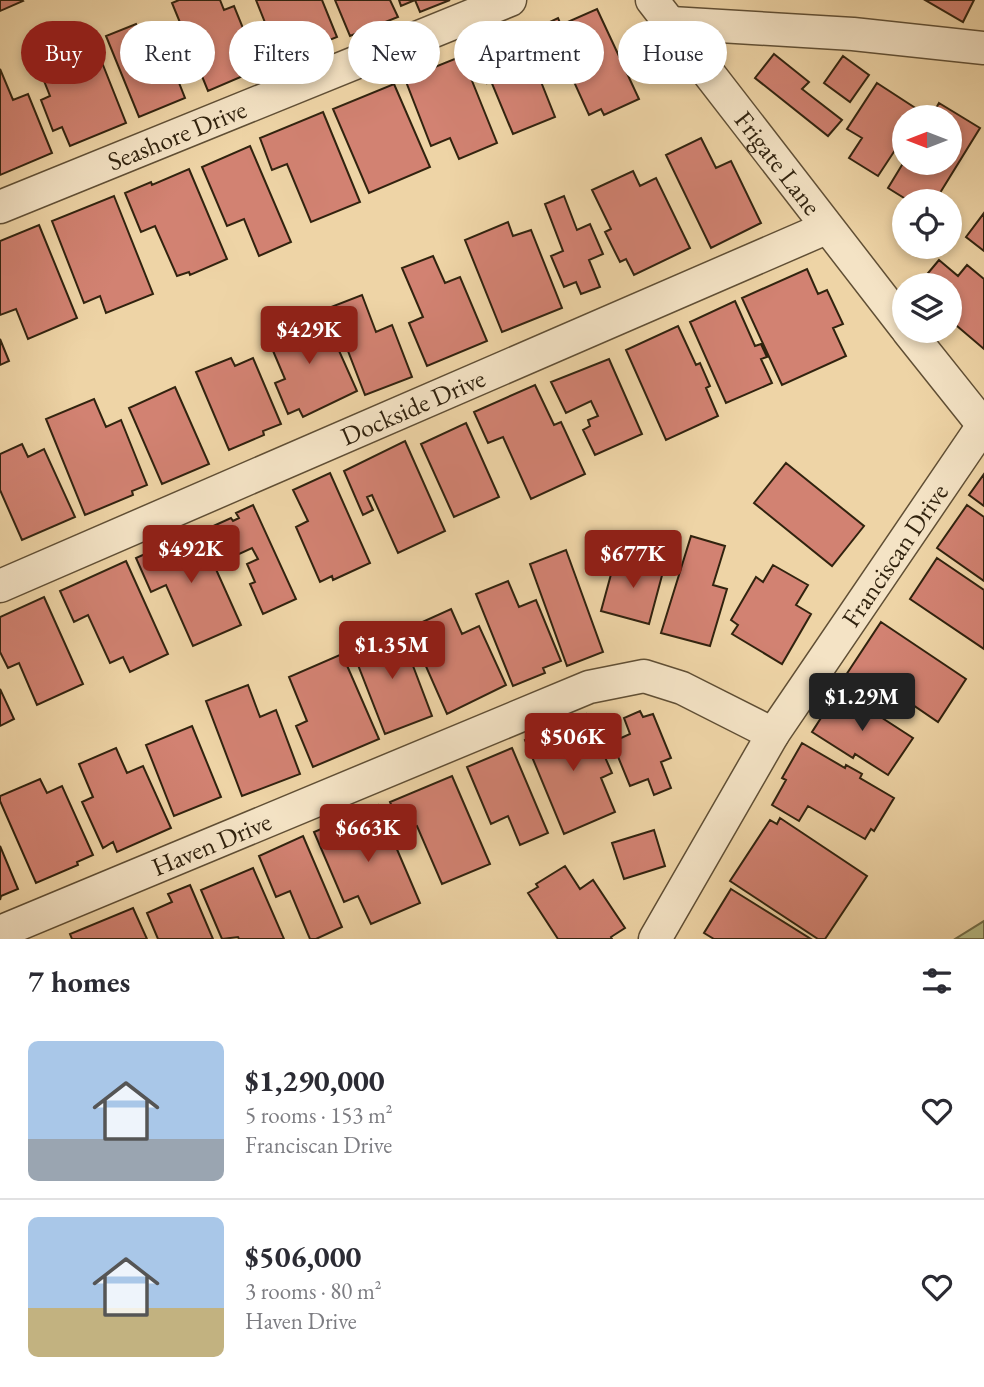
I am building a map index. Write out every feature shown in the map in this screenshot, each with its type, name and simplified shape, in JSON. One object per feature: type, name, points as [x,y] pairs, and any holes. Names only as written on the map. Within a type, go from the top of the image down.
[{"type":"street","name":"Seashore Drive","points":[[0,207],[510,0]]},
{"type":"street","points":[[661,12],[984,48]]},
{"type":"street","name":"Frigate Lane","points":[[661,12],[892,311]]},
{"type":"street","name":"Dockside Drive","points":[[0,586],[826,228]]},
{"type":"street","name":"Frigate Lane","points":[[917,343],[983,425]]},
{"type":"street","name":"Franciscan Drive","points":[[655,939],[773,734],[983,425]]},
{"type":"street","name":"Haven Drive","points":[[0,932],[589,687],[644,676],[682,688],[773,734]]},
{"type":"green space","points":[[984,921],[984,939],[955,939]]},
{"type":"building","points":[[0,0],[22,0],[23,1],[0,11]]},
{"type":"building","points":[[179,0],[220,0],[224,10],[234,6],[240,21],[229,21],[229,82],[208,91],[205,84],[215,84],[215,21],[179,21],[172,3]]},
{"type":"building","points":[[256,0],[322,0],[331,21],[264,21]]},
{"type":"building","points":[[335,0],[390,0],[398,17],[388,21],[348,21],[348,31]]},
{"type":"building","points":[[399,0],[415,0],[401,6]]},
{"type":"building","points":[[415,0],[450,0],[420,12]]},
{"type":"building","points":[[925,0],[974,0],[963,22]]},
{"type":"building","points":[[597,9],[603,21],[570,21]]},
{"type":"building","points":[[604,24],[618,54],[618,84],[632,84],[639,99],[604,115],[601,109],[589,115],[575,84],[604,84]]},
{"type":"building","points":[[120,30],[120,70],[106,36]]},
{"type":"building","points":[[774,54],[809,82],[802,89],[842,120],[828,136],[755,78]]},
{"type":"building","points":[[843,56],[869,75],[850,102],[824,83]]},
{"type":"building","points":[[454,59],[454,84],[473,84],[497,143],[459,159],[450,138],[431,146],[407,84],[440,84],[440,65]]},
{"type":"building","points":[[0,69],[13,100],[28,94],[52,153],[0,175]]},
{"type":"building","points":[[106,73],[126,123],[70,146],[62,127],[53,131],[41,100],[50,96],[45,84],[106,84]]},
{"type":"building","points":[[877,83],[911,105],[892,105],[892,155],[878,176],[849,158],[862,138],[847,129]]},
{"type":"building","points":[[126,84],[179,84],[185,98],[139,117]]},
{"type":"building","points":[[394,84],[430,167],[369,193],[333,109]]},
{"type":"building","points":[[492,84],[542,84],[555,117],[513,134]]},
{"type":"building","points":[[323,112],[360,202],[311,222],[287,164],[272,170],[260,138]]},
{"type":"building","points":[[962,117],[980,128],[962,157]]},
{"type":"building","points":[[701,138],[716,168],[731,161],[761,223],[711,248],[666,155]]},
{"type":"building","points":[[250,146],[291,242],[259,256],[244,219],[227,226],[202,167]]},
{"type":"building","points":[[189,169],[227,259],[190,275],[189,272],[177,276],[155,226],[141,232],[125,193]]},
{"type":"building","points":[[633,171],[640,186],[656,178],[690,248],[634,275],[626,259],[620,262],[605,232],[611,229],[592,190]]},
{"type":"building","points":[[896,175],[951,175],[942,189],[892,190],[888,188]]},
{"type":"building","points":[[114,196],[153,294],[106,313],[100,296],[84,303],[52,221]]},
{"type":"building","points":[[564,196],[577,230],[590,224],[603,254],[589,260],[600,287],[581,294],[576,282],[564,287],[551,256],[563,251],[545,204]]},
{"type":"building","points":[[984,213],[984,251],[966,237]]},
{"type":"building","points":[[508,222],[513,236],[531,230],[562,308],[502,332],[465,240]]},
{"type":"building","points":[[39,225],[77,318],[28,339],[16,309],[0,315],[0,241]]},
{"type":"building","points":[[433,256],[445,283],[460,277],[487,341],[427,366],[409,323],[423,317],[402,268]]},
{"type":"building","points":[[939,260],[954,273],[928,273]]},
{"type":"building","points":[[967,265],[984,279],[984,349],[962,330],[960,273]]},
{"type":"building","points":[[807,269],[818,294],[827,290],[843,324],[833,328],[846,356],[782,385],[742,298]]},
{"type":"building","points":[[362,295],[376,332],[392,325],[412,377],[365,395],[331,307]]},
{"type":"building","points":[[735,301],[755,346],[761,344],[767,357],[761,359],[772,383],[726,403],[690,322]]},
{"type":"building","points":[[303,314],[307,324],[324,317],[357,391],[303,417],[299,409],[288,414],[275,383],[285,379],[265,332]]},
{"type":"building","points":[[678,326],[696,365],[700,363],[710,386],[706,388],[718,416],[666,440],[626,350]]},
{"type":"building","points":[[0,339],[9,361],[0,365]]},
{"type":"building","points":[[231,358],[235,366],[253,358],[281,424],[263,431],[264,435],[229,450],[196,372]]},
{"type":"building","points":[[609,359],[642,434],[595,455],[583,430],[590,426],[588,420],[598,416],[591,401],[566,413],[551,382]]},
{"type":"building","points":[[535,385],[554,425],[561,422],[585,474],[531,499],[503,437],[488,443],[474,412]]},
{"type":"building","points":[[175,387],[209,464],[162,484],[129,408]]},
{"type":"building","points":[[94,399],[106,427],[121,420],[147,485],[132,491],[133,495],[85,515],[46,419]]},
{"type":"building","points":[[466,423],[499,497],[454,517],[421,444]]},
{"type":"building","points":[[405,441],[445,531],[398,553],[372,495],[367,497],[373,510],[363,515],[344,471]]},
{"type":"building","points":[[22,444],[28,457],[44,449],[75,517],[22,540],[0,490],[0,454]]},
{"type":"building","points":[[786,463],[864,526],[832,566],[754,503]]},
{"type":"building","points":[[330,473],[370,563],[333,580],[332,576],[320,582],[296,527],[308,521],[293,490]]},
{"type":"building","points":[[984,474],[984,506],[969,495]]},
{"type":"building","points":[[253,505],[296,599],[263,614],[250,584],[255,582],[247,564],[258,559],[252,548],[226,560],[211,527],[231,518],[233,521],[239,518],[236,513]]},
{"type":"building","points":[[967,505],[984,517],[984,581],[937,548]]},
{"type":"building","points":[[197,527],[241,625],[193,646],[166,585],[151,592],[136,558]]},
{"type":"building","points":[[691,536],[725,546],[713,585],[727,589],[710,646],[661,633]]},
{"type":"building","points":[[566,550],[603,652],[567,666],[530,564]]},
{"type":"building","points":[[616,556],[664,568],[649,624],[601,611]]},
{"type":"building","points":[[937,558],[984,590],[984,649],[910,599]]},
{"type":"building","points":[[126,561],[168,654],[130,672],[123,657],[110,663],[88,615],[74,622],[60,591]]},
{"type":"building","points":[[773,565],[808,585],[796,605],[811,614],[782,664],[732,634],[738,625],[731,620],[756,577],[763,582]]},
{"type":"building","points":[[508,581],[519,607],[536,600],[561,661],[543,668],[545,673],[513,686],[476,594]]},
{"type":"building","points":[[44,597],[83,684],[37,705],[19,663],[8,668],[0,652],[0,617]]},
{"type":"building","points":[[451,609],[462,634],[479,626],[506,685],[447,714],[409,628]]},
{"type":"building","points":[[881,622],[966,679],[938,722],[882,684],[873,698],[844,678]]},
{"type":"building","points":[[399,629],[432,716],[385,734],[351,647]]},
{"type":"building","points":[[342,654],[379,739],[313,767],[296,726],[307,721],[289,677]]},
{"type":"building","points":[[248,685],[260,717],[276,710],[300,774],[242,796],[206,701]]},
{"type":"building","points":[[0,689],[14,719],[0,726]]},
{"type":"building","points":[[839,690],[913,738],[888,775],[855,754],[853,758],[812,732]]},
{"type":"building","points":[[640,711],[643,717],[653,714],[671,758],[661,762],[671,788],[654,795],[648,779],[630,786],[612,742],[630,734],[624,718]]},
{"type":"building","points":[[586,714],[612,773],[601,778],[615,812],[564,834],[525,740]]},
{"type":"building","points":[[192,726],[221,797],[174,816],[146,745]]},
{"type":"building","points":[[802,743],[845,768],[846,765],[862,774],[860,778],[894,798],[874,831],[871,829],[865,839],[808,806],[799,821],[772,805],[786,780],[782,778]]},
{"type":"building","points":[[116,748],[127,773],[143,766],[171,828],[117,852],[113,842],[103,848],[82,802],[93,797],[79,764]]},
{"type":"building","points":[[512,748],[548,833],[520,845],[508,816],[491,824],[467,767]]},
{"type":"building","points":[[452,776],[490,864],[442,884],[417,826],[403,833],[390,802]]},
{"type":"building","points":[[40,779],[47,793],[62,786],[93,855],[77,862],[78,865],[36,883],[0,796]]},
{"type":"building","points":[[378,805],[420,903],[371,924],[358,896],[344,902],[314,832]]},
{"type":"building","points":[[780,818],[867,876],[825,939],[818,939],[730,881],[770,820],[777,824]]},
{"type":"building","points":[[654,830],[665,866],[624,879],[612,843]]},
{"type":"building","points":[[303,836],[342,927],[316,939],[310,939],[290,891],[276,897],[259,856]]},
{"type":"building","points":[[0,846],[18,889],[1,896],[0,900]]},
{"type":"building","points":[[565,866],[580,889],[593,880],[625,928],[611,937],[612,939],[558,939],[528,893],[538,887],[536,884]]},
{"type":"building","points":[[253,868],[284,939],[222,939],[201,890]]},
{"type":"building","points":[[190,885],[213,939],[158,939],[147,913],[172,902],[168,894]]},
{"type":"building","points":[[731,889],[811,939],[714,939],[704,933]]},
{"type":"building","points":[[133,908],[147,939],[72,939],[70,934]]}]
